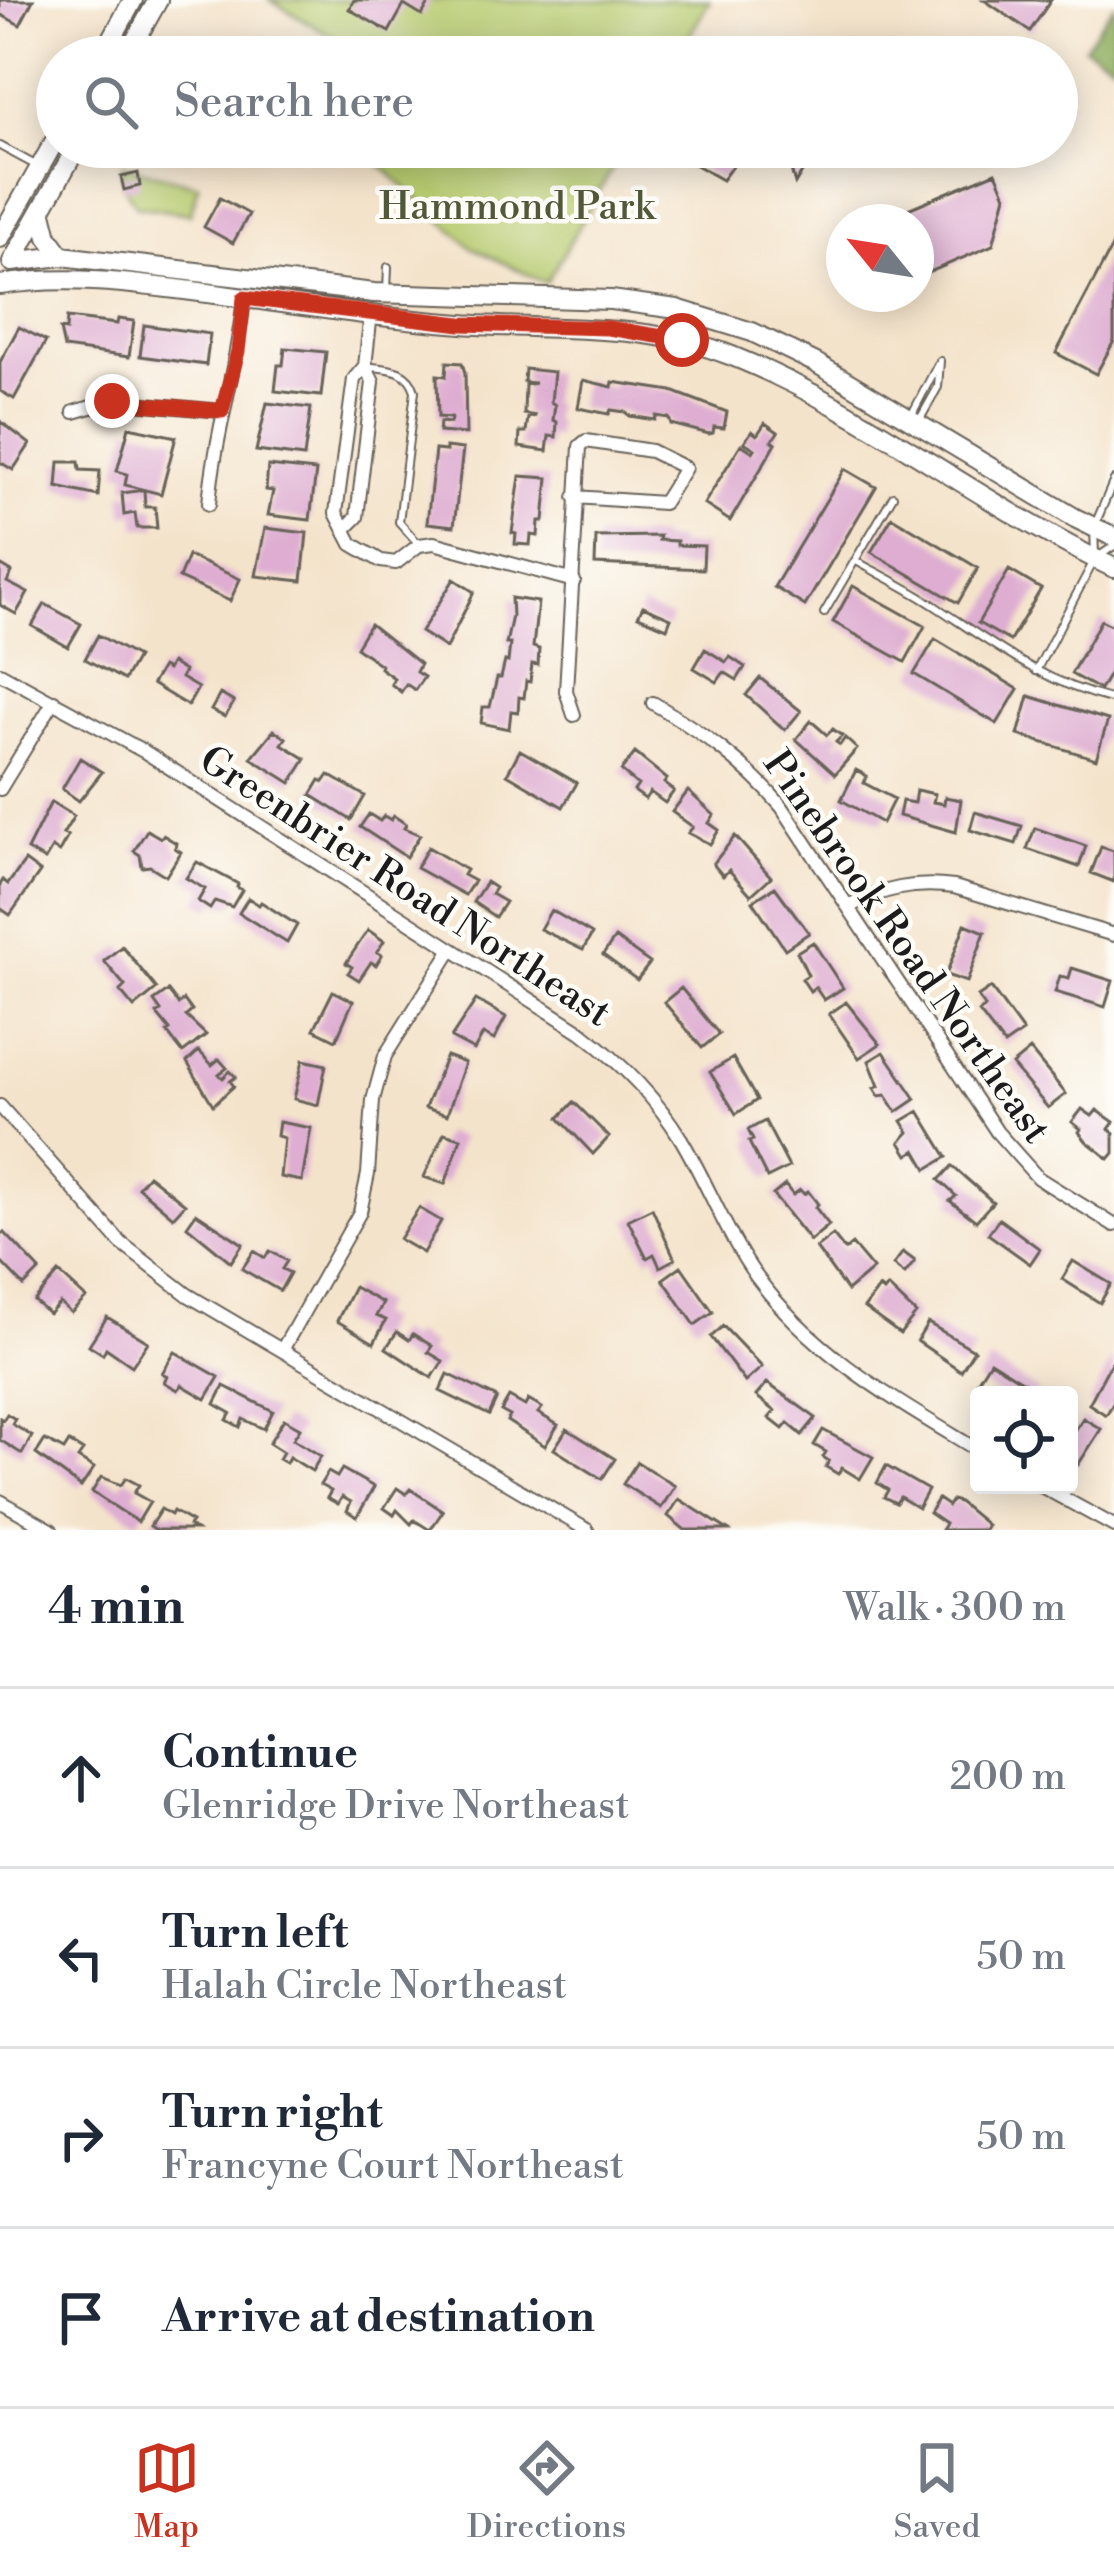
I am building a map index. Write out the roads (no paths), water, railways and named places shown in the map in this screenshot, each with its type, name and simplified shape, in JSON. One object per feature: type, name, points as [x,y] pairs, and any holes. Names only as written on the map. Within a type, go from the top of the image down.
[{"type":"main road","points":[[114,36],[134,0]]},
{"type":"main road","points":[[138,36],[158,0]]},
{"type":"main road","points":[[0,238],[39,168]]},
{"type":"main road","points":[[66,168],[12,262],[62,256],[387,294],[611,300],[677,309],[752,332],[816,363],[1114,541]]},
{"type":"main road","points":[[42,213],[48,237],[62,256]]},
{"type":"main road","points":[[0,285],[98,280],[461,324],[608,328],[701,345],[754,365],[846,414],[1019,519],[1114,568]]},
{"type":"street","points":[[209,504],[244,298]]},
{"type":"street","points":[[345,529],[356,517],[374,382],[365,366],[371,313]]},
{"type":"street","points":[[365,366],[353,379],[336,513],[352,544],[381,561],[395,563],[419,545],[434,543],[574,581]]},
{"type":"street","points":[[74,412],[112,401],[222,411]]},
{"type":"street","points":[[574,715],[566,691],[575,497],[580,446],[586,441],[651,451],[686,468],[663,503],[575,497]]},
{"type":"street","name":"Greenbrier Road Northeast","points":[[0,673],[145,752],[581,1032],[636,1080],[681,1138],[755,1274],[821,1348],[970,1445]]},
{"type":"street","points":[[0,789],[54,701]]},
{"type":"street","name":"Pinebrook Road Northeast","points":[[653,703],[713,739],[758,778],[1020,1162],[1114,1225]]},
{"type":"street","points":[[848,907],[886,890],[928,884],[954,887],[1114,935]]},
{"type":"street","points":[[282,1350],[360,1212],[373,1100],[385,1056],[452,949]]},
{"type":"street","points":[[0,1106],[141,1261],[188,1295],[587,1530]]},
{"type":"street","points":[[1055,1494],[1114,1526]]},
{"type":"street","points":[[0,1501],[51,1530]]},
{"type":"lane","points":[[0,146],[36,165]]},
{"type":"lane","points":[[387,294],[388,267]]},
{"type":"lane","points":[[940,361],[938,387],[913,421],[940,361]]},
{"type":"lane","points":[[365,366],[398,370],[412,382],[415,392],[399,522],[419,545]]},
{"type":"lane","points":[[1095,559],[1094,527],[1114,480]]},
{"type":"lane","points":[[824,613],[893,496]]},
{"type":"lane","points":[[1036,671],[1095,559],[1114,541]]},
{"type":"lane","points":[[856,561],[935,605],[1002,653],[1056,682],[1114,700]]},
{"type":"park label","name":"Hammond Park","points":[[517,205]]}]
